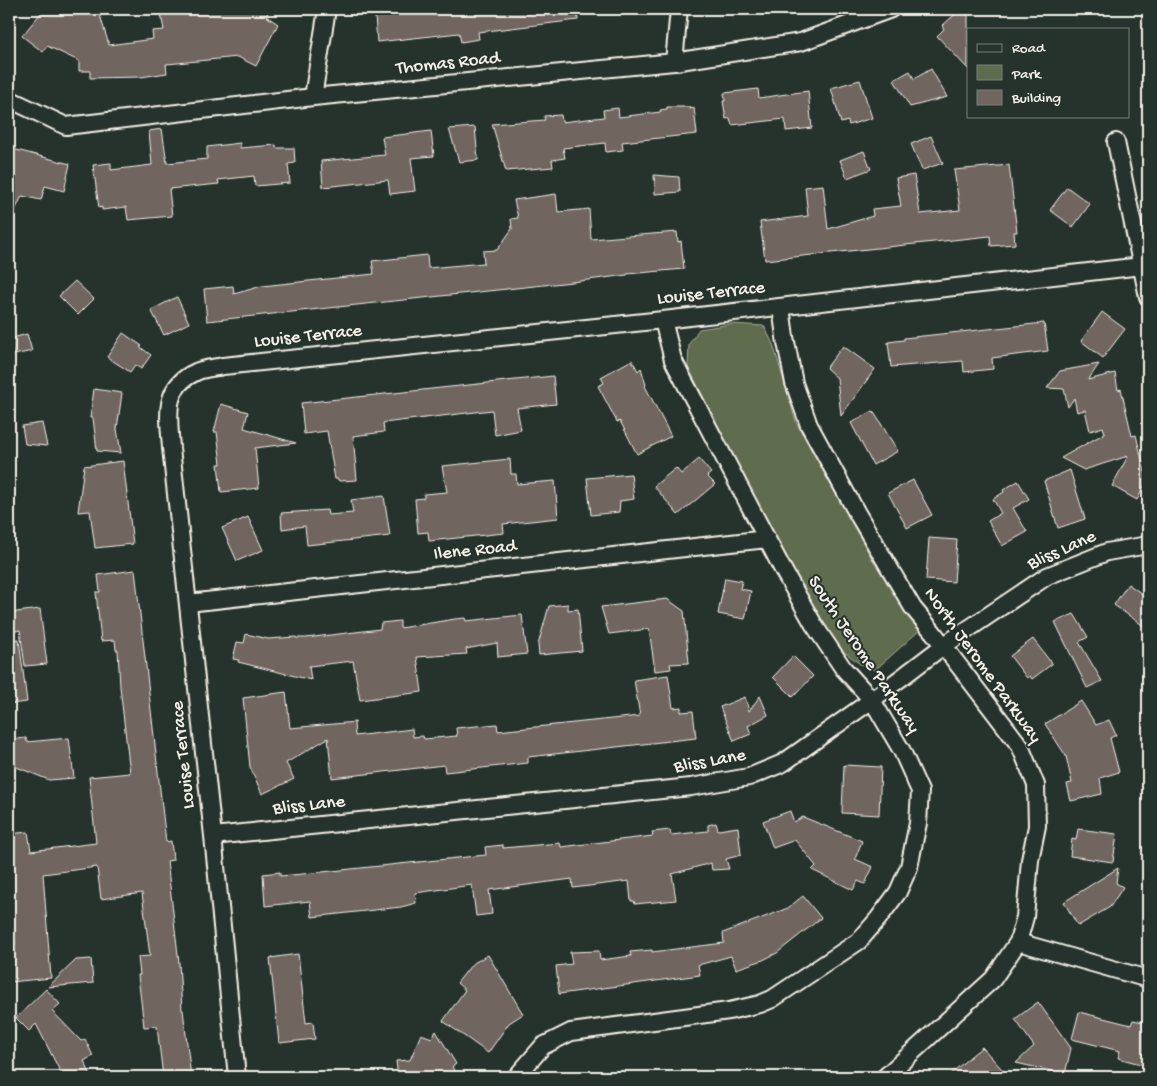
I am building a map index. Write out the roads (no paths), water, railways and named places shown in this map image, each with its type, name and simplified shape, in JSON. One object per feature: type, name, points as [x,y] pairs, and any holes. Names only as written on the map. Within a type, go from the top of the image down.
[{"type":"street","points":[[313,97],[327,9]]},
{"type":"street","points":[[674,62],[679,9]]},
{"type":"street","name":"Thomas Road","points":[[9,99],[66,126],[313,97],[674,62],[801,42],[892,9]]},
{"type":"street","points":[[1116,142],[1148,297]]},
{"type":"street","name":"Louise Terrace","points":[[237,1077],[171,448],[168,408],[178,384],[196,372],[223,366],[663,320],[1142,266]]},
{"type":"street","name":"North Jerome Parkway","points":[[782,307],[785,337],[794,383],[809,425],[857,514],[913,608],[1020,746],[1036,785],[1038,826],[1030,860],[1025,917],[1018,942],[993,979],[885,1077]]},
{"type":"street","name":"South Jerome Parkway","points":[[516,1077],[543,1046],[572,1032],[729,1011],[760,1004],[772,999],[858,941],[878,919],[898,892],[909,867],[918,823],[920,790],[902,751],[872,700],[843,668],[814,625],[673,360],[663,320]]},
{"type":"street","name":"Ilene Road","points":[[188,604],[767,539]]},
{"type":"street","name":"Bliss Lane","points":[[213,836],[691,787],[749,777],[783,763],[872,700],[943,646],[1047,576],[1107,552],[1148,545]]},
{"type":"street","points":[[1018,942],[1148,979]]}]
